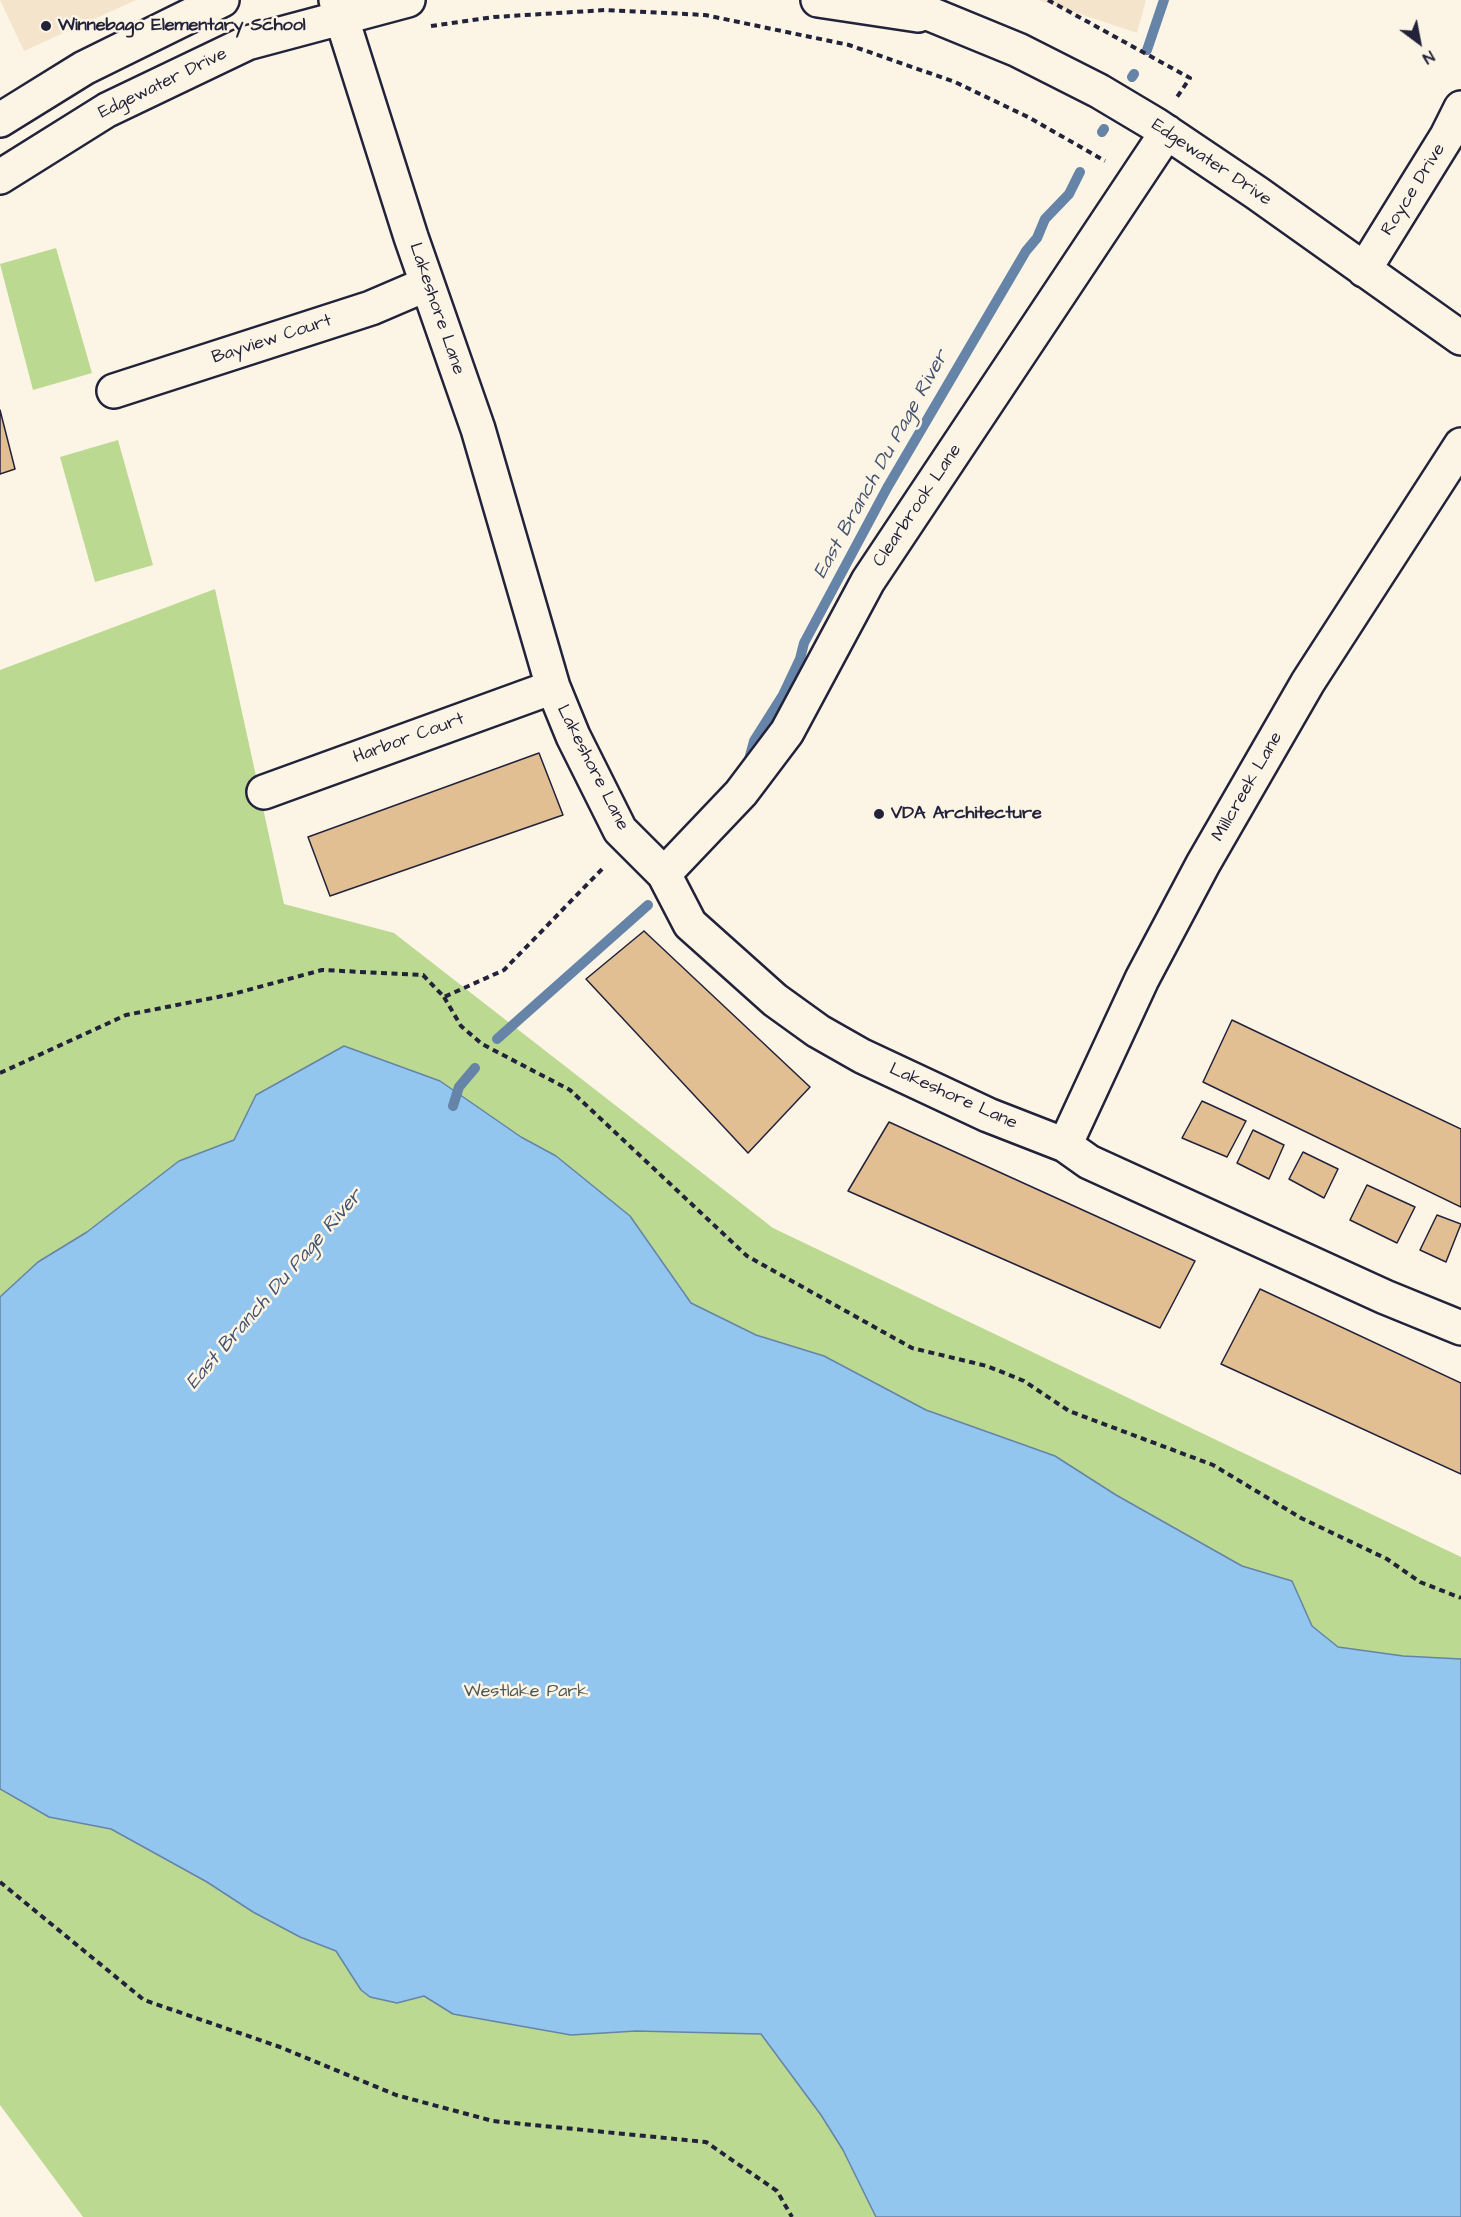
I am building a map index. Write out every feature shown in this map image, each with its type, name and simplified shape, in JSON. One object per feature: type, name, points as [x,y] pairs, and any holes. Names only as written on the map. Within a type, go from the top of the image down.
[{"type":"street","points":[[29,159],[0,120],[84,68],[222,0]]},
{"type":"street","name":"Edgewater Drive","points":[[0,177],[107,110],[247,43],[339,8],[408,0]]},
{"type":"street","name":"Edgewater Drive","points":[[818,0],[944,19]]},
{"type":"street","name":"Edgewater Drive","points":[[896,0],[1018,50],[1099,91],[1162,129],[1461,338]]},
{"type":"street","name":"Lakeshore Lane","points":[[339,8],[427,284],[478,429],[553,687],[573,736],[620,830],[664,874],[690,924],[720,954],[775,1000],[818,1031],[862,1056],[988,1115],[1065,1145],[1089,1162],[1384,1297],[1459,1322]]},
{"type":"street","name":"Royce Drive","points":[[1364,270],[1447,136],[1461,108]]},
{"type":"street","name":"Clearbrook Lane","points":[[664,874],[741,793],[787,732],[868,581],[1162,129]]},
{"type":"street","name":"Bayview Court","points":[[114,391],[372,308],[427,284]]},
{"type":"street","name":"Millcreek Lane","points":[[1065,1145],[1142,979],[1203,864],[1308,682],[1461,445]]},
{"type":"street","name":"Harbor Court","points":[[264,792],[553,687]]},
{"type":"path","points":[[1048,0],[1190,78],[1162,129]]},
{"type":"path","points":[[430,26],[494,17],[606,10],[716,18],[849,45],[955,82],[1030,118],[1112,166]]},
{"type":"path","points":[[444,997],[504,970],[630,840]]},
{"type":"path","points":[[0,1073],[126,1015],[233,994],[322,970],[423,975],[444,997],[461,1026],[482,1044],[570,1090],[747,1256],[912,1348],[987,1366],[1024,1381],[1069,1411],[1213,1465],[1301,1518],[1387,1559],[1420,1582],[1461,1598]]},
{"type":"path","points":[[0,1882],[144,2000],[280,2047],[396,2095],[493,2121],[706,2142],[777,2191],[792,2217]]},
{"type":"shaded area","name":"Winnebago Elementary School","points":[[0,0],[136,0],[24,51]]},
{"type":"shaded area","points":[[1038,0],[1146,0],[1137,33]]},
{"type":"green space","points":[[56,248],[92,373],[33,390],[0,264]]},
{"type":"green space","points":[[118,440],[153,565],[95,582],[60,457]]},
{"type":"green space","name":"Westlake Park","points":[[215,589],[284,904],[394,933],[773,1228],[1461,1557],[1461,2217],[83,2217],[0,2105],[0,670]]},
{"type":"water","name":"Westlake Park","points":[[344,1046],[440,1081],[521,1137],[556,1156],[630,1216],[691,1303],[756,1335],[824,1356],[926,1410],[1055,1456],[1116,1495],[1242,1566],[1292,1581],[1312,1626],[1338,1647],[1403,1656],[1461,1659],[1461,2217],[876,2217],[843,2150],[821,2115],[761,2034],[636,2031],[571,2035],[453,2014],[424,1996],[397,2003],[370,1997],[361,1990],[336,1951],[300,1937],[253,1912],[207,1882],[111,1829],[49,1817],[0,1789],[0,1297],[38,1262],[87,1232],[179,1161],[234,1140],[256,1095]]},
{"type":"building","points":[[0,410],[15,469],[0,474]]},
{"type":"building","points":[[539,753],[563,815],[330,896],[308,837]]},
{"type":"building","points":[[644,931],[810,1087],[748,1153],[586,979]]},
{"type":"building","points":[[1232,1020],[1461,1129],[1461,1207],[1203,1082]]},
{"type":"building","points":[[1202,1101],[1246,1121],[1227,1157],[1182,1138]]},
{"type":"building","points":[[889,1122],[1195,1261],[1160,1328],[848,1191]]},
{"type":"building","points":[[1253,1130],[1284,1145],[1269,1179],[1237,1163]]},
{"type":"building","points":[[1303,1152],[1338,1169],[1324,1198],[1289,1179]]},
{"type":"building","points":[[1367,1185],[1415,1207],[1397,1243],[1350,1220]]},
{"type":"building","points":[[1437,1215],[1461,1224],[1446,1262],[1420,1250]]},
{"type":"building","points":[[1260,1289],[1461,1383],[1461,1474],[1221,1364]]},
{"type":"waterway","name":"East Branch Du Page River","points":[[1147,50],[1164,0]]},
{"type":"waterway","name":"East Branch Du Page River","points":[[748,763],[754,741],[783,695],[800,659],[804,643],[887,488],[1026,251],[1037,238],[1045,219],[1069,194],[1080,172]]},
{"type":"waterway","name":"East Branch Du Page River","points":[[497,1039],[648,905]]},
{"type":"waterway","name":"East Branch Du Page River","points":[[453,1106],[459,1087],[475,1068]]},
{"type":"place","name":"Winnebago Elementary School","points":[[46,26]]},
{"type":"place","name":"VDA Architecture","points":[[879,814]]}]
